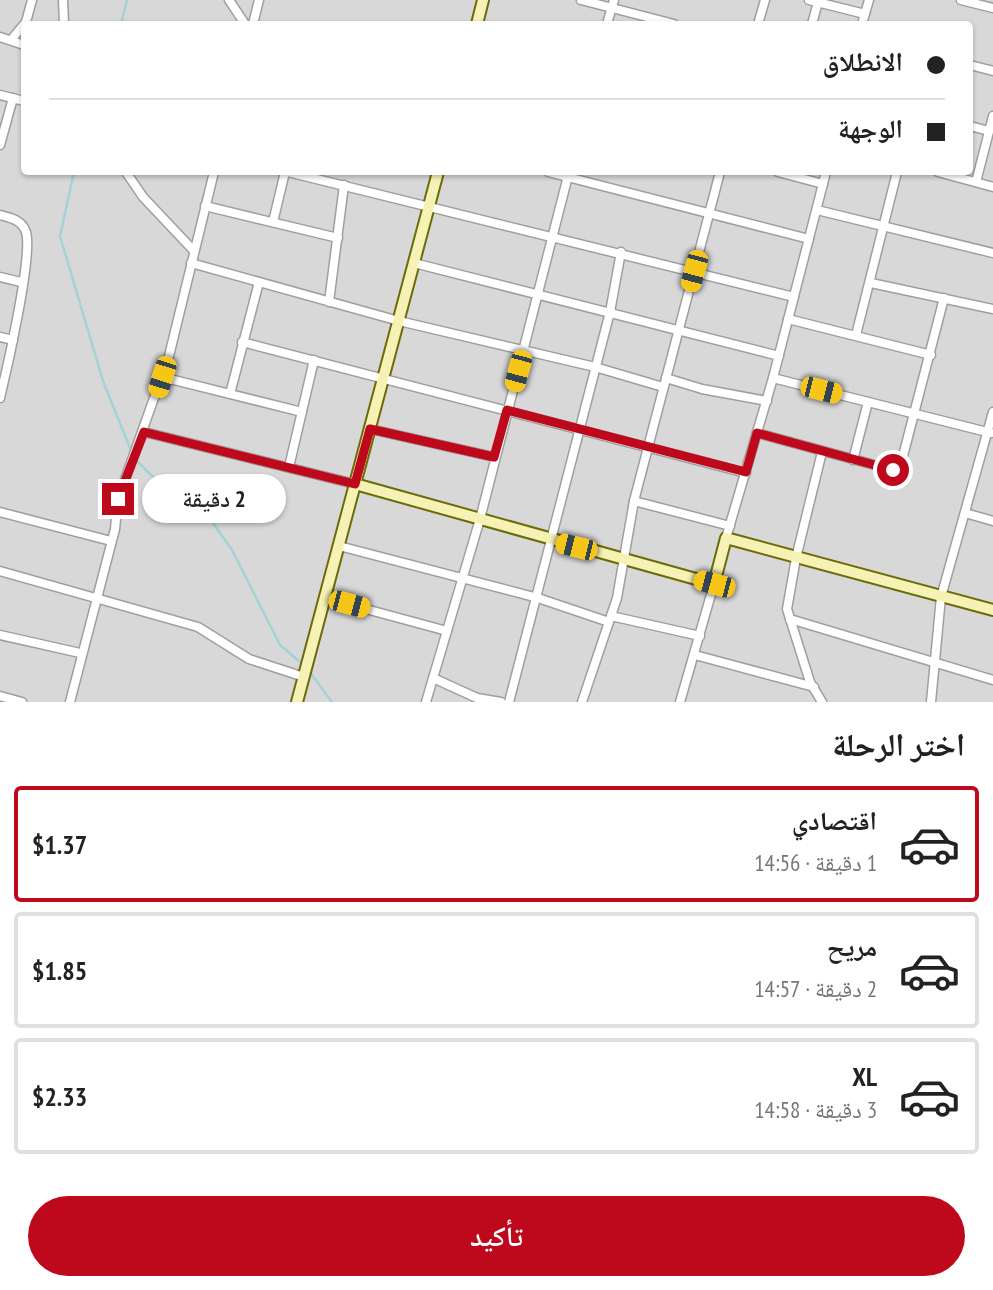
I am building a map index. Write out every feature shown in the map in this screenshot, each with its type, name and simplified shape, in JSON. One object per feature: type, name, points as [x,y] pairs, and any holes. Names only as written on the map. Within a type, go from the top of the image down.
[{"type":"street","points":[[26,21],[32,0]]},
{"type":"street","points":[[63,0],[64,21]]},
{"type":"street","points":[[229,0],[243,21]]},
{"type":"street","points":[[254,21],[259,0]]},
{"type":"street","points":[[478,21],[483,0]]},
{"type":"street","points":[[581,0],[613,4],[665,21]]},
{"type":"street","points":[[759,21],[765,0]]},
{"type":"street","points":[[808,0],[865,14]]},
{"type":"street","points":[[863,21],[869,0]]},
{"type":"street","points":[[961,0],[993,8]]},
{"type":"street","points":[[813,21],[818,2]]},
{"type":"street","points":[[608,21],[613,4]]},
{"type":"street","points":[[11,40],[21,28]]},
{"type":"street","points":[[0,37],[21,44]]},
{"type":"street","points":[[973,66],[993,71]]},
{"type":"street","points":[[0,95],[21,99]]},
{"type":"street","points":[[0,145],[13,98]]},
{"type":"street","points":[[976,182],[993,116]]},
{"type":"street","points":[[973,126],[989,131]]},
{"type":"street","points":[[128,175],[143,197],[194,251]]},
{"type":"street","points":[[69,702],[111,541],[118,499],[162,377],[213,175]]},
{"type":"street","points":[[273,222],[285,175]]},
{"type":"street","points":[[299,175],[553,235],[794,297]]},
{"type":"street","points":[[297,702],[437,175]]},
{"type":"street","points":[[426,702],[480,519],[568,175]]},
{"type":"street","points":[[572,175],[809,239]]},
{"type":"street","points":[[582,702],[610,619],[634,500],[719,175]]},
{"type":"street","points":[[789,175],[823,184]]},
{"type":"street","points":[[680,702],[767,401],[825,175]]},
{"type":"street","points":[[856,335],[896,175]]},
{"type":"street","points":[[949,175],[993,187]]},
{"type":"street","points":[[330,302],[338,238],[339,202],[344,185]]},
{"type":"street","points":[[205,206],[338,238]]},
{"type":"street","points":[[817,210],[993,253]]},
{"type":"street","points":[[0,215],[16,220],[25,230],[27,244],[13,340],[0,398]]},
{"type":"street","points":[[509,702],[553,541],[610,313],[621,252]]},
{"type":"street","points":[[191,263],[398,321],[595,367],[663,387]]},
{"type":"street","points":[[414,263],[779,356]]},
{"type":"street","points":[[0,277],[21,282]]},
{"type":"street","points":[[230,394],[259,282]]},
{"type":"street","points":[[871,284],[993,309]]},
{"type":"street","points":[[757,433],[893,470],[903,456],[944,298]]},
{"type":"street","points":[[789,318],[931,355]]},
{"type":"street","points":[[0,337],[13,340]]},
{"type":"street","points":[[242,342],[746,472]]},
{"type":"street","points":[[289,467],[314,360]]},
{"type":"street","points":[[162,377],[302,412]]},
{"type":"street","points":[[666,378],[767,401]]},
{"type":"street","points":[[773,378],[990,433]]},
{"type":"street","points":[[853,460],[868,402]]},
{"type":"street","points":[[930,702],[932,661],[941,597],[990,433],[993,412]]},
{"type":"street","points":[[370,429],[494,457]]},
{"type":"street","points":[[144,432],[355,484],[714,584]]},
{"type":"street","points":[[822,452],[796,558],[787,609],[814,687],[822,702]]},
{"type":"street","points":[[634,500],[730,526]]},
{"type":"street","points":[[0,512],[111,541]]},
{"type":"street","points":[[965,513],[993,521]]},
{"type":"street","points":[[726,538],[993,610]]},
{"type":"street","points":[[339,546],[463,577],[610,619],[700,636]]},
{"type":"street","points":[[0,571],[94,600],[198,627],[248,659],[304,677]]},
{"type":"street","points":[[325,598],[447,631]]},
{"type":"street","points":[[790,619],[993,680]]},
{"type":"street","points":[[0,635],[80,653]]},
{"type":"street","points":[[695,655],[814,687]]},
{"type":"street","points":[[433,678],[477,698],[501,702]]},
{"type":"street","points":[[0,696],[22,702]]},
{"type":"shaded area","points":[[0,0],[993,0],[993,702],[0,702]]},
{"type":"waterway","points":[[122,21],[127,0]]},
{"type":"waterway","points":[[73,175],[60,236],[103,381],[132,453]]},
{"type":"waterway","points":[[135,459],[173,497],[213,523],[232,550],[280,645],[305,666]]},
{"type":"waterway","points":[[309,671],[332,702]]},
{"type":"route","points":[[118,499],[144,432],[355,484],[370,429],[494,457],[507,410],[746,472],[757,433],[893,470]]}]
